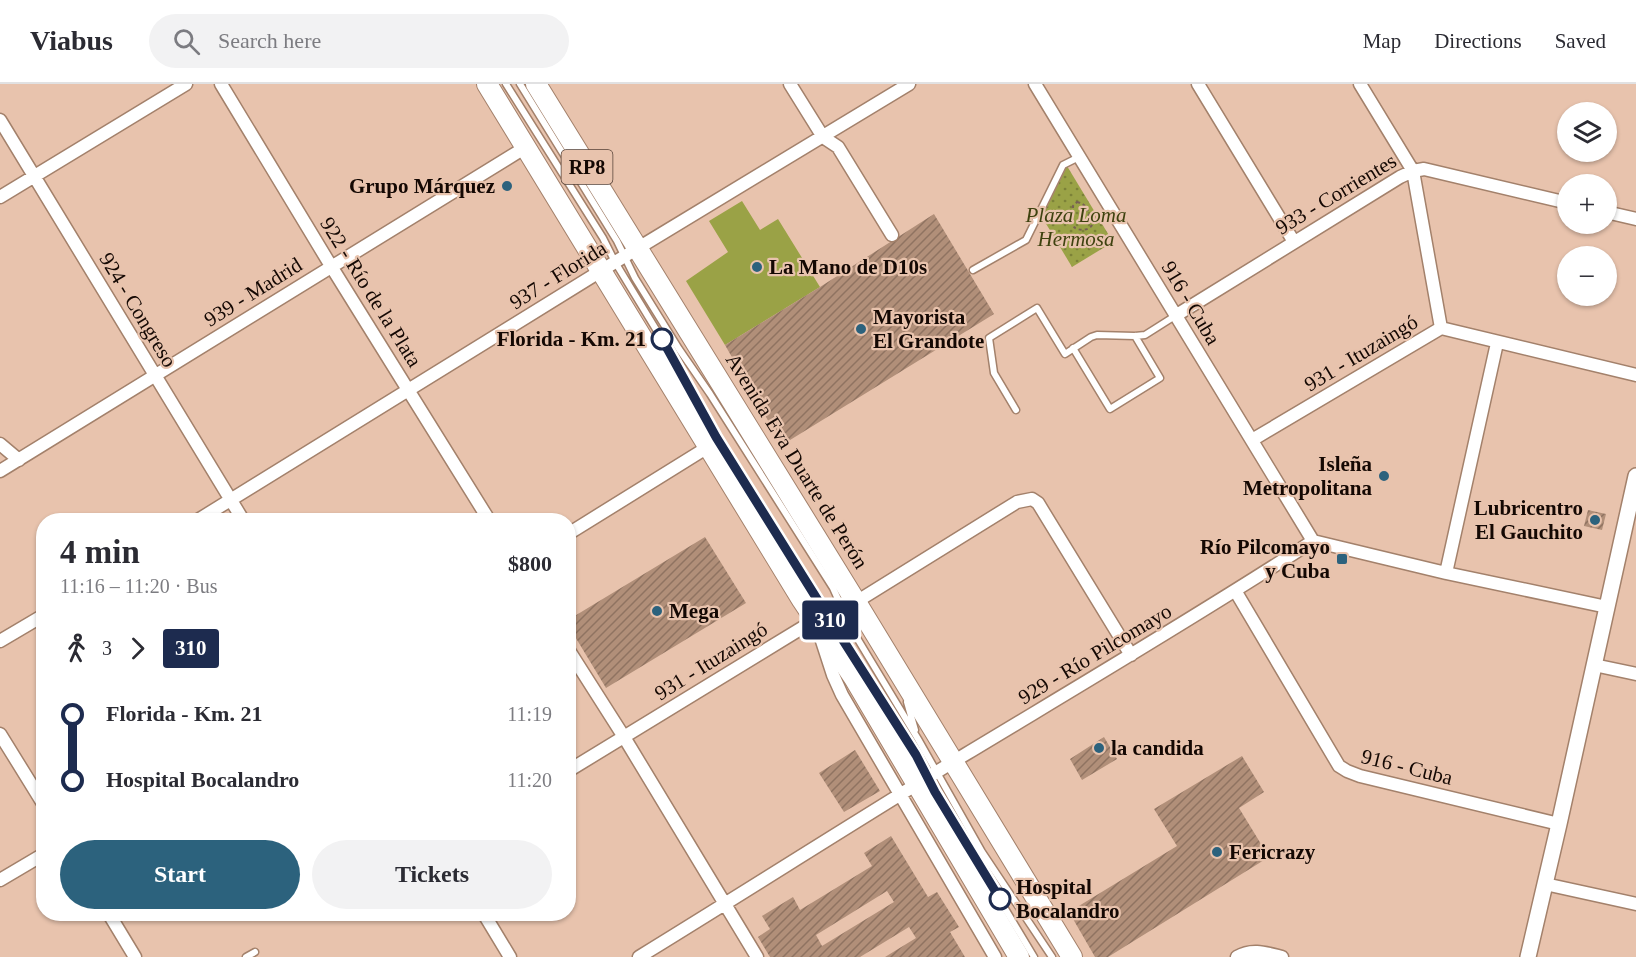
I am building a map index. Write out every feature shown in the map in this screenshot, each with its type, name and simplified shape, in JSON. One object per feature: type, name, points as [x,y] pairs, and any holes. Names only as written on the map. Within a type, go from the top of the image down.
[{"type":"main road","name":"Avenida Eva Duarte de Perón","points":[[487,84],[526,147],[620,259],[849,605],[884,663],[904,687]]},
{"type":"main road","name":"Avenida Eva Duarte de Perón","points":[[536,84],[708,447],[821,617],[854,678],[927,778],[1019,957]]},
{"type":"main road","points":[[904,687],[954,762],[1072,957]]},
{"type":"street","points":[[0,197],[186,84]]},
{"type":"street","name":"922 - Río de la Plata","points":[[221,84],[485,513]]},
{"type":"street","points":[[790,84],[824,137],[838,147],[892,235]]},
{"type":"street","name":"937 - Florida","points":[[210,513],[620,259],[909,84]]},
{"type":"street","name":"916 - Cuba","points":[[1035,84],[1313,541]]},
{"type":"street","points":[[1198,84],[1294,242]]},
{"type":"street","points":[[1360,84],[1418,170],[1441,328]]},
{"type":"street","name":"924 - Congreso","points":[[0,120],[239,513]]},
{"type":"street","name":"939 - Madrid","points":[[0,471],[526,147]]},
{"type":"street","name":"933 - Corrientes","points":[[1175,316],[1400,177],[1418,170],[1557,201]]},
{"type":"street","points":[[1617,215],[1636,219]]},
{"type":"street","name":"931 - Ituzaingó","points":[[1252,440],[1441,328],[1636,375]]},
{"type":"street","points":[[1446,573],[1497,343]]},
{"type":"street","points":[[0,444],[19,460]]},
{"type":"street","points":[[576,529],[708,447]]},
{"type":"street","points":[[1528,957],[1636,476]]},
{"type":"street","name":"931 - Ituzaingó","points":[[576,766],[821,617],[849,605],[1017,502],[1032,499],[1038,504],[1131,655]]},
{"type":"street","points":[[1313,541],[1446,573],[1607,607]]},
{"type":"street","name":"929 - Río Pilcomayo","points":[[639,957],[927,778],[1236,592],[1313,541]]},
{"type":"street","name":"916 - Cuba","points":[[1236,592],[1339,766],[1360,776],[1559,824]]},
{"type":"street","name":"Avenida Eva Duarte de Perón","points":[[821,617],[833,675],[842,694],[995,957]]},
{"type":"street","points":[[0,641],[36,620]]},
{"type":"street","points":[[576,662],[757,957]]},
{"type":"street","points":[[1594,665],[1636,675]]},
{"type":"street","points":[[0,734],[36,792]]},
{"type":"street","points":[[0,880],[36,859]]},
{"type":"street","points":[[1545,884],[1636,904]]},
{"type":"street","points":[[113,921],[135,957]]},
{"type":"street","points":[[488,921],[510,957]]},
{"type":"street","points":[[1237,957],[1245,952],[1282,957]]},
{"type":"lane","points":[[506,84],[603,238],[620,259]]},
{"type":"lane","points":[[520,84],[620,259],[716,437],[821,617]]},
{"type":"lane","points":[[973,270],[1026,240],[1063,165],[1079,156]]},
{"type":"lane","points":[[1016,411],[994,373],[989,338],[1037,308],[1065,354],[1097,335],[1145,335],[1175,316]]},
{"type":"lane","points":[[1073,348],[1110,409],[1160,378],[1135,336]]},
{"type":"lane","points":[[849,605],[852,628],[918,739]]},
{"type":"lane","points":[[904,687],[927,778],[1034,957]]},
{"type":"lane","points":[[927,778],[982,852],[1052,957]]},
{"type":"lane","points":[[246,957],[255,952]]},
{"type":"path","points":[[1080,202],[1088,209],[1091,227],[1088,229],[1075,228],[1069,218],[1073,213],[1073,206],[1080,202]]},
{"type":"green space","name":"Plaza Loma Hermosa","points":[[1067,166],[1113,242],[1072,267],[1042,217]]},
{"type":"green space","name":"La Mano de D10s","points":[[742,201],[760,230],[778,219],[820,287],[725,345],[686,281],[728,252],[709,221]]},
{"type":"building","name":"Mayorista El Grandote","points":[[934,214],[994,314],[782,445],[725,345]]},
{"type":"building","name":"Lubricentro El Gauchito","points":[[1588,510],[1606,514],[1602,530],[1584,526]]},
{"type":"building","name":"Mega","points":[[705,537],[746,603],[606,688],[576,638],[576,615]]},
{"type":"building","name":"la candida","points":[[1104,737],[1117,759],[1082,780],[1070,759]]},
{"type":"building","points":[[855,750],[880,791],[844,812],[819,773]]},
{"type":"building","name":"Fericrazy","points":[[1242,756],[1264,792],[1239,808],[1269,857],[1108,957],[1095,957],[1069,912],[1177,846],[1154,809]]},
{"type":"building","points":[[891,836],[928,897],[937,892],[959,927],[950,932],[965,957],[885,957],[916,938],[909,927],[860,957],[770,957],[758,937],[770,929],[762,916],[793,897],[800,910],[872,866],[864,853]],"holes":[[[887,891],[894,902],[822,946],[816,935]]]},
{"type":"bus line","name":"310","points":[[662,339],[716,437],[921,763],[935,792],[1000,899]]},
{"type":"place","name":"Grupo Márquez","points":[[507,186]]},
{"type":"place","name":"La Mano de D10s","points":[[757,267]]},
{"type":"place","name":"Mayorista El Grandote","points":[[861,329]]},
{"type":"place","name":"Florida - Km. 21","points":[[662,339]]},
{"type":"place","name":"Isleña Metropolitana","points":[[1384,476]]},
{"type":"place","name":"Lubricentro El Gauchito","points":[[1595,520]]},
{"type":"place","name":"Río Pilcomayo y Cuba","points":[[1342,559]]},
{"type":"place","name":"Mega","points":[[657,611]]},
{"type":"place","name":"la candida","points":[[1099,748]]},
{"type":"place","name":"Fericrazy","points":[[1217,852]]},
{"type":"place","name":"Hospital Bocalandro","points":[[1000,899]]}]
